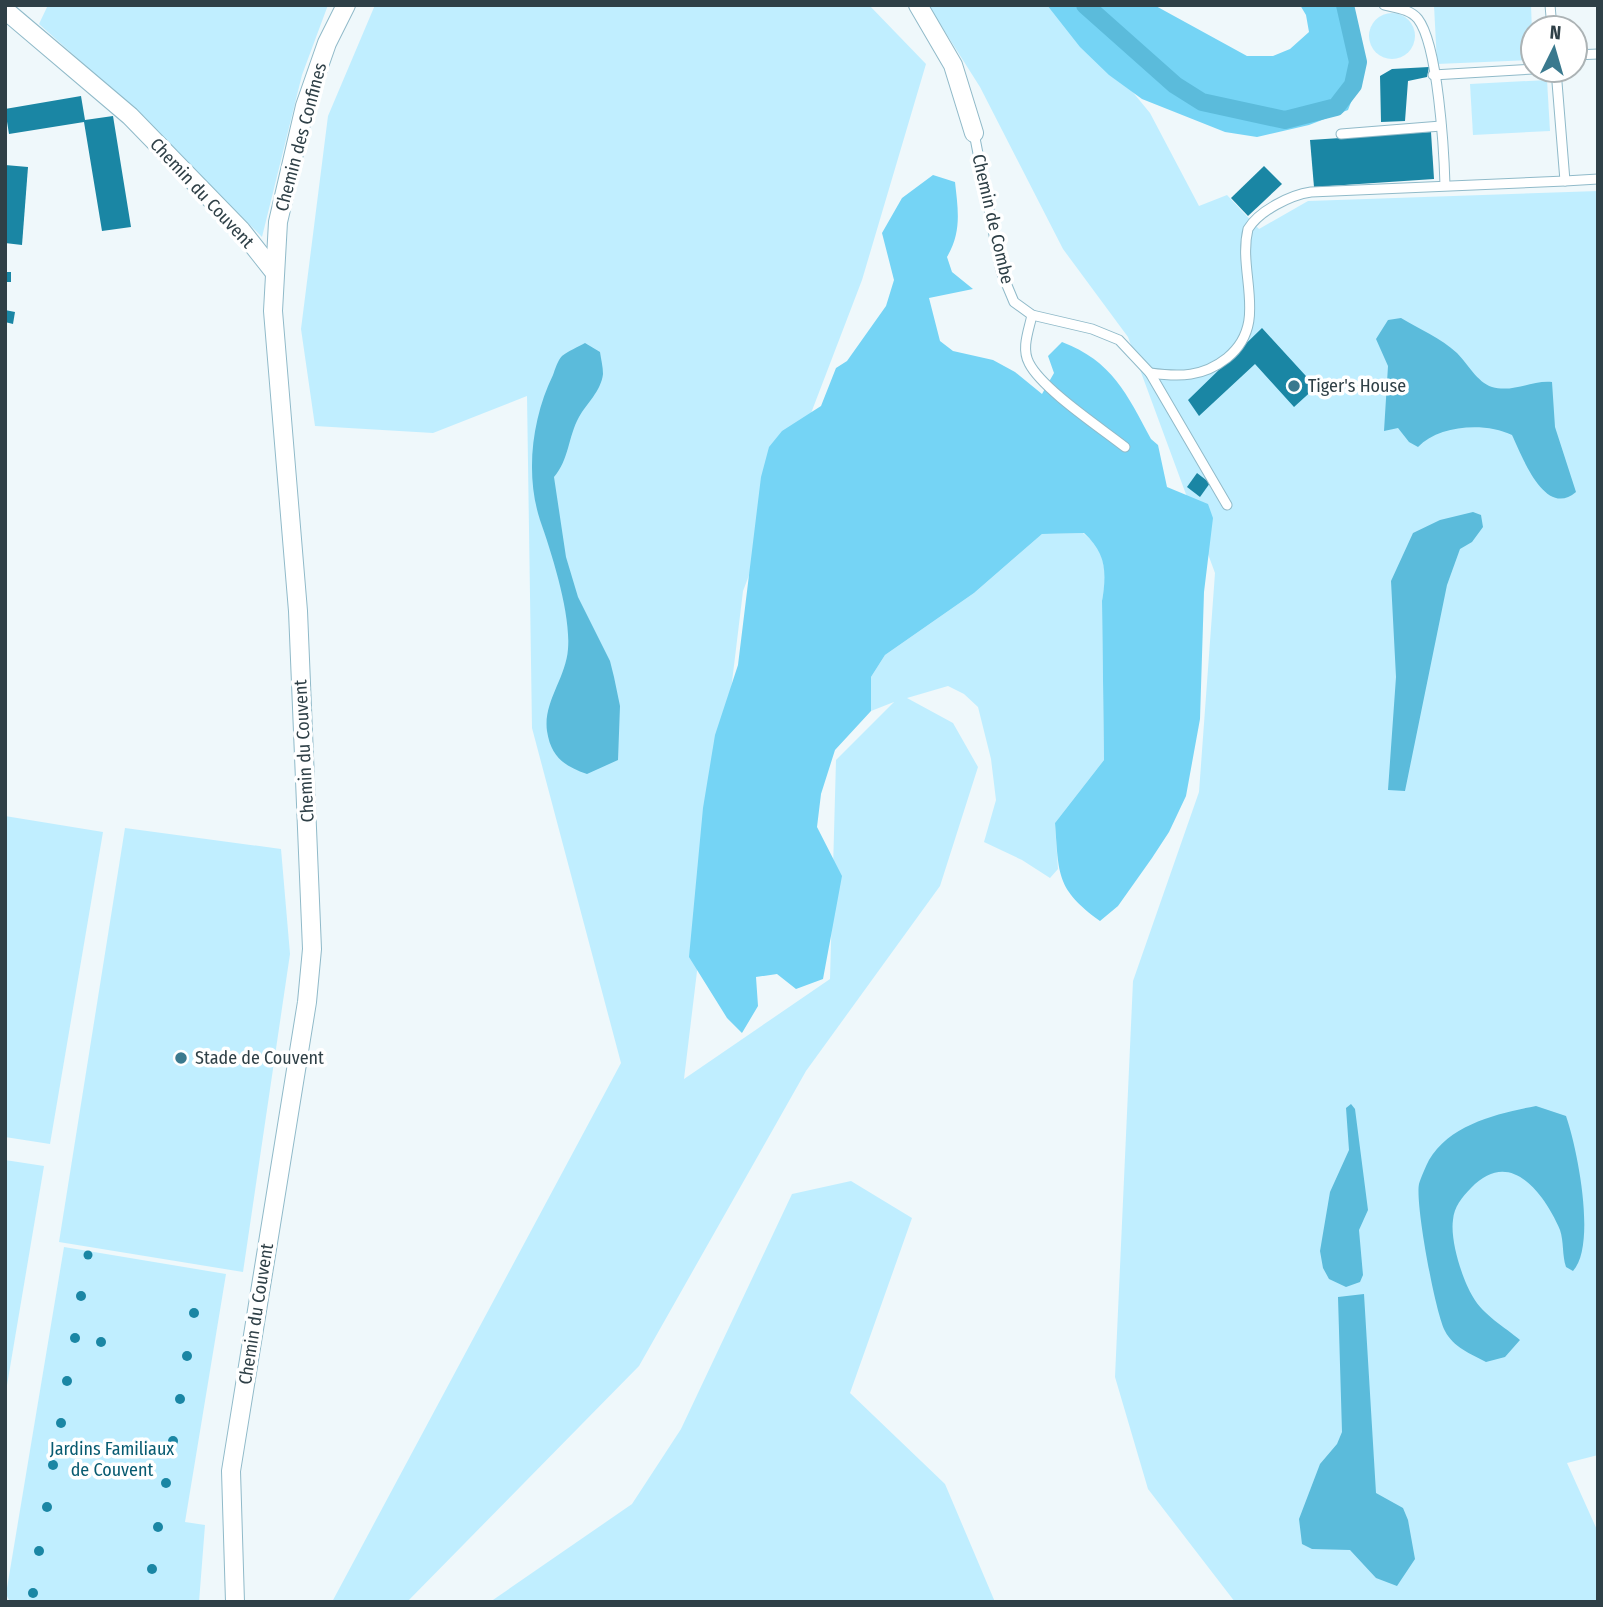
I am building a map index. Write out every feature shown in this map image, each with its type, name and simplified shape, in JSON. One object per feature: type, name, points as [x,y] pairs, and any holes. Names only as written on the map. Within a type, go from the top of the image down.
[{"type":"street","name":"Chemin des Confines","points":[[275,273],[278,222],[305,106],[327,43],[346,5]]},
{"type":"street","name":"Chemin de Combe","points":[[918,5],[953,65],[974,133]]},
{"type":"street","name":"Chemin du Couvent","points":[[5,10],[130,116],[241,230],[275,273],[273,311],[298,611],[312,949],[307,1002],[231,1471],[235,1602]]},
{"type":"lane","points":[[1384,5],[1408,11],[1417,18],[1427,41],[1441,126],[1445,185]]},
{"type":"lane","points":[[1433,75],[1519,70]]},
{"type":"lane","points":[[1557,84],[1565,181]]},
{"type":"lane","points":[[1341,134],[1441,126]]},
{"type":"lane","name":"Chemin de Combe","points":[[974,133],[1001,271],[1014,302],[1032,315]]},
{"type":"lane","points":[[1150,373],[1174,376],[1206,371],[1232,354],[1245,338],[1250,312],[1248,229],[1252,222],[1291,197],[1311,192],[1598,179]]},
{"type":"lane","points":[[1125,447],[1057,393],[1029,364],[1025,348],[1032,315],[1092,329],[1119,340],[1150,373],[1227,505]]},
{"type":"green space","points":[[48,5],[328,5],[302,75],[262,237],[125,101],[39,24]]},
{"type":"green space","points":[[375,5],[869,5],[926,64],[862,280],[743,591],[684,1079],[830,979],[836,760],[894,702],[871,711],[871,677],[885,655],[974,593],[1042,534],[1083,533],[1099,547],[1106,575],[1102,601],[1104,760],[1055,823],[1058,869],[1050,878],[1022,860],[984,842],[996,800],[991,759],[978,707],[964,694],[948,686],[907,698],[953,723],[978,767],[940,886],[806,1071],[639,1366],[407,1602],[332,1602],[621,1063],[532,728],[527,396],[433,433],[315,426],[301,329],[328,116]]},
{"type":"green space","points":[[928,5],[1061,5],[1150,113],[1199,206],[1227,195],[1259,229],[1308,201],[1598,191],[1598,1455],[1567,1463],[1598,1532],[1598,1602],[1235,1602],[1148,1489],[1115,1377],[1133,981],[1199,792],[1215,573],[1128,337],[1063,249],[980,87]]},
{"type":"green space","points":[[1434,5],[1531,5],[1531,14],[1519,14],[1519,61],[1437,64]]},
{"type":"green space","points":[[1392,13],[1408,20],[1415,36],[1408,52],[1392,59],[1376,52],[1369,36],[1376,20]]},
{"type":"green space","points":[[1519,81],[1519,84],[1547,84],[1550,131],[1473,135],[1470,84]]},
{"type":"green space","points":[[5,816],[103,832],[50,1144],[5,1137]]},
{"type":"green space","name":"Stade de Couvent","points":[[125,828],[281,849],[290,954],[243,1272],[59,1242]]},
{"type":"green space","points":[[5,1160],[44,1166],[5,1397]]},
{"type":"green space","points":[[851,1181],[912,1218],[850,1393],[945,1484],[995,1602],[490,1602],[632,1504],[681,1429],[792,1194]]},
{"type":"green space","name":"Jardins Familiaux de Couvent","points":[[64,1247],[226,1274],[185,1522],[205,1525],[199,1602],[10,1602],[6,1594]]},
{"type":"shaded area","points":[[1047,5],[1154,5],[1247,56],[1273,56],[1290,49],[1309,32],[1306,15],[1300,5],[1343,5],[1363,71],[1348,110],[1309,125],[1257,137],[1225,132],[1142,99],[1109,75],[1080,47]]},
{"type":"shaded area","points":[[933,175],[955,182],[957,229],[947,257],[952,272],[973,289],[929,298],[940,341],[953,351],[993,360],[1015,372],[1042,394],[1054,373],[1048,356],[1062,342],[1094,359],[1116,381],[1151,439],[1158,445],[1167,487],[1208,504],[1213,518],[1204,592],[1200,719],[1186,796],[1169,832],[1118,906],[1100,921],[1075,900],[1062,880],[1055,823],[1104,760],[1104,572],[1097,548],[1084,533],[1042,534],[974,593],[885,655],[871,677],[871,711],[835,750],[821,794],[817,827],[842,876],[823,979],[796,989],[777,974],[756,977],[758,1006],[742,1033],[727,1018],[689,957],[703,808],[715,735],[738,665],[761,477],[769,447],[782,431],[821,406],[836,368],[847,361],[886,306],[894,280],[882,233],[902,198]]},
{"type":"shaded area","points":[[1401,318],[1451,348],[1487,385],[1507,388],[1552,382],[1555,427],[1576,492],[1565,498],[1554,497],[1545,491],[1528,469],[1512,435],[1501,431],[1476,427],[1450,430],[1418,447],[1409,442],[1398,428],[1384,431],[1388,366],[1376,339],[1388,320]]},
{"type":"shaded area","points":[[585,343],[600,352],[602,380],[579,417],[563,463],[554,477],[566,557],[578,597],[610,661],[620,706],[618,760],[587,774],[565,764],[555,754],[547,731],[548,710],[566,660],[568,635],[560,584],[535,502],[532,465],[540,409],[557,365],[562,356]]},
{"type":"shaded area","points":[[1473,512],[1481,515],[1483,527],[1472,542],[1460,549],[1447,585],[1405,791],[1388,790],[1396,677],[1391,581],[1413,533],[1440,520]]},
{"type":"shaded area","points":[[1351,1104],[1355,1109],[1368,1210],[1359,1230],[1363,1275],[1360,1282],[1346,1287],[1329,1279],[1323,1268],[1320,1251],[1330,1192],[1349,1150],[1346,1108]]},
{"type":"shaded area","points":[[1536,1106],[1566,1116],[1583,1195],[1584,1240],[1580,1258],[1573,1271],[1566,1267],[1560,1230],[1542,1198],[1526,1181],[1508,1172],[1490,1174],[1471,1188],[1459,1202],[1453,1228],[1455,1248],[1465,1280],[1482,1309],[1520,1340],[1505,1357],[1486,1362],[1463,1349],[1448,1337],[1445,1331],[1431,1281],[1423,1234],[1419,1184],[1429,1160],[1449,1137],[1476,1122]]},
{"type":"shaded area","points":[[1364,1294],[1376,1493],[1403,1508],[1408,1520],[1415,1559],[1397,1586],[1376,1578],[1350,1550],[1312,1549],[1302,1544],[1299,1519],[1320,1464],[1337,1444],[1342,1432],[1338,1297]]},
{"type":"building","points":[[1429,67],[1427,77],[1408,81],[1405,121],[1381,122],[1380,76],[1392,69]]},
{"type":"building","points":[[81,96],[85,120],[113,116],[131,227],[102,231],[84,122],[9,134],[5,109]]},
{"type":"building","points":[[1431,132],[1434,179],[1314,187],[1310,140]]},
{"type":"building","points":[[5,165],[28,167],[22,245],[5,243]]},
{"type":"building","points":[[1264,166],[1282,184],[1248,216],[1231,198]]},
{"type":"building","points":[[5,272],[11,272],[11,282],[5,282]]},
{"type":"building","points":[[5,310],[15,312],[13,324],[5,322]]},
{"type":"building","points":[[1262,328],[1316,387],[1294,407],[1255,364],[1199,416],[1188,400]]},
{"type":"building","points":[[1197,473],[1210,483],[1200,497],[1187,487]]},
{"type":"building","points":[[88,1251],[92,1255],[88,1259],[84,1255]]},
{"type":"building","points":[[81,1291],[86,1296],[81,1301],[76,1296]]},
{"type":"building","points":[[194,1308],[199,1313],[194,1318],[189,1313]]},
{"type":"building","points":[[75,1333],[80,1338],[75,1343],[70,1338]]},
{"type":"building","points":[[101,1337],[106,1342],[101,1347],[96,1342]]},
{"type":"building","points":[[187,1351],[192,1356],[187,1361],[182,1356]]},
{"type":"building","points":[[67,1376],[72,1381],[67,1386],[62,1381]]},
{"type":"building","points":[[180,1394],[185,1399],[180,1404],[175,1399]]},
{"type":"building","points":[[61,1418],[66,1423],[61,1428],[56,1423]]},
{"type":"building","points":[[173,1436],[178,1441],[173,1446],[168,1441]]},
{"type":"building","points":[[53,1460],[58,1465],[53,1470],[48,1465]]},
{"type":"building","points":[[166,1478],[171,1483],[166,1488],[161,1483]]},
{"type":"building","points":[[47,1502],[52,1507],[47,1512],[42,1507]]},
{"type":"building","points":[[158,1522],[163,1527],[158,1532],[153,1527]]},
{"type":"building","points":[[39,1546],[44,1551],[39,1556],[34,1551]]},
{"type":"building","points":[[152,1564],[157,1569],[152,1574],[147,1569]]},
{"type":"building","points":[[33,1588],[38,1593],[33,1598],[28,1593]]},
{"type":"waterway","points":[[1085,5],[1175,85],[1202,102],[1285,120],[1336,107],[1353,85],[1358,62],[1345,5]]},
{"type":"place","name":"Tiger's House","points":[[1294,386]]},
{"type":"place","name":"Stade de Couvent","points":[[181,1058]]}]
